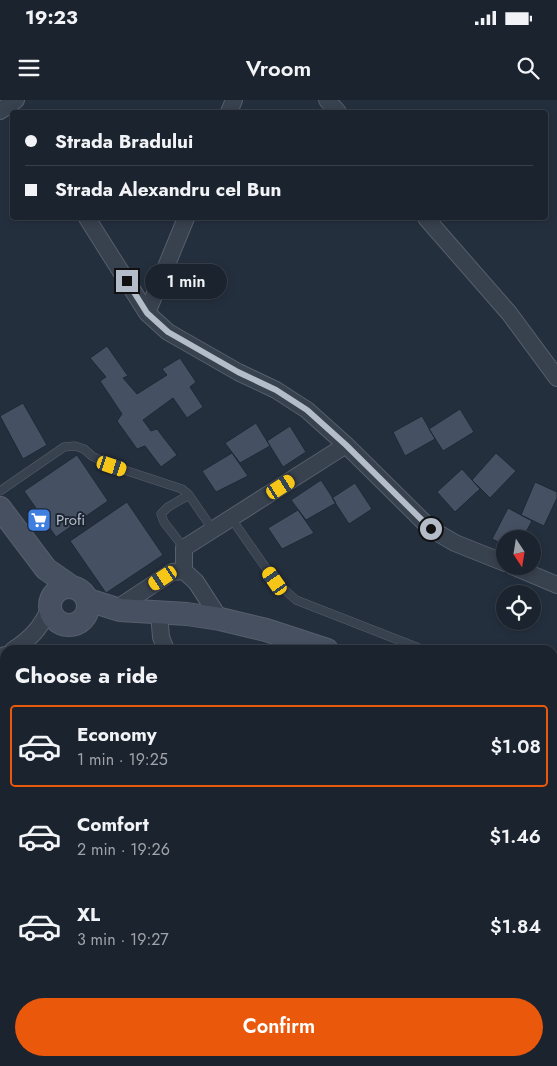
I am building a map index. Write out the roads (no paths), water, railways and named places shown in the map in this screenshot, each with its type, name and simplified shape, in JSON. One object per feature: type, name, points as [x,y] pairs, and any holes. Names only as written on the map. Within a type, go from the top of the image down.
[{"type":"street","points":[[327,100],[336,110]]},
{"type":"street","points":[[0,110],[17,105]]},
{"type":"street","points":[[88,220],[147,313],[168,332],[238,372],[276,390],[307,410],[346,445],[431,529],[454,543],[496,559]]},
{"type":"street","points":[[147,313],[185,220]]},
{"type":"street","points":[[428,220],[508,313],[557,378]]},
{"type":"street","points":[[184,571],[184,548],[346,445]]},
{"type":"street","points":[[0,508],[46,569],[81,602]]},
{"type":"street","points":[[46,569],[55,619],[65,625],[76,624],[81,602]]},
{"type":"street","points":[[118,610],[172,572],[184,571],[201,588],[220,619]]},
{"type":"street","points":[[534,575],[557,584]]},
{"type":"street","points":[[187,614],[196,604],[201,588]]},
{"type":"street","points":[[21,645],[28,641],[40,627],[56,592],[61,589],[81,602],[118,610],[187,614],[220,619],[266,630],[312,645]]},
{"type":"street","points":[[159,612],[161,637],[164,645]]},
{"type":"lane","points":[[0,491],[64,447],[75,446],[84,449],[92,456],[112,466],[182,489],[189,495],[213,530]]},
{"type":"lane","points":[[184,548],[164,522],[161,514],[168,507],[189,495]]},
{"type":"lane","points":[[232,518],[275,581],[296,600],[411,645]]},
{"type":"place","name":"Profi","points":[[39,520]]}]
